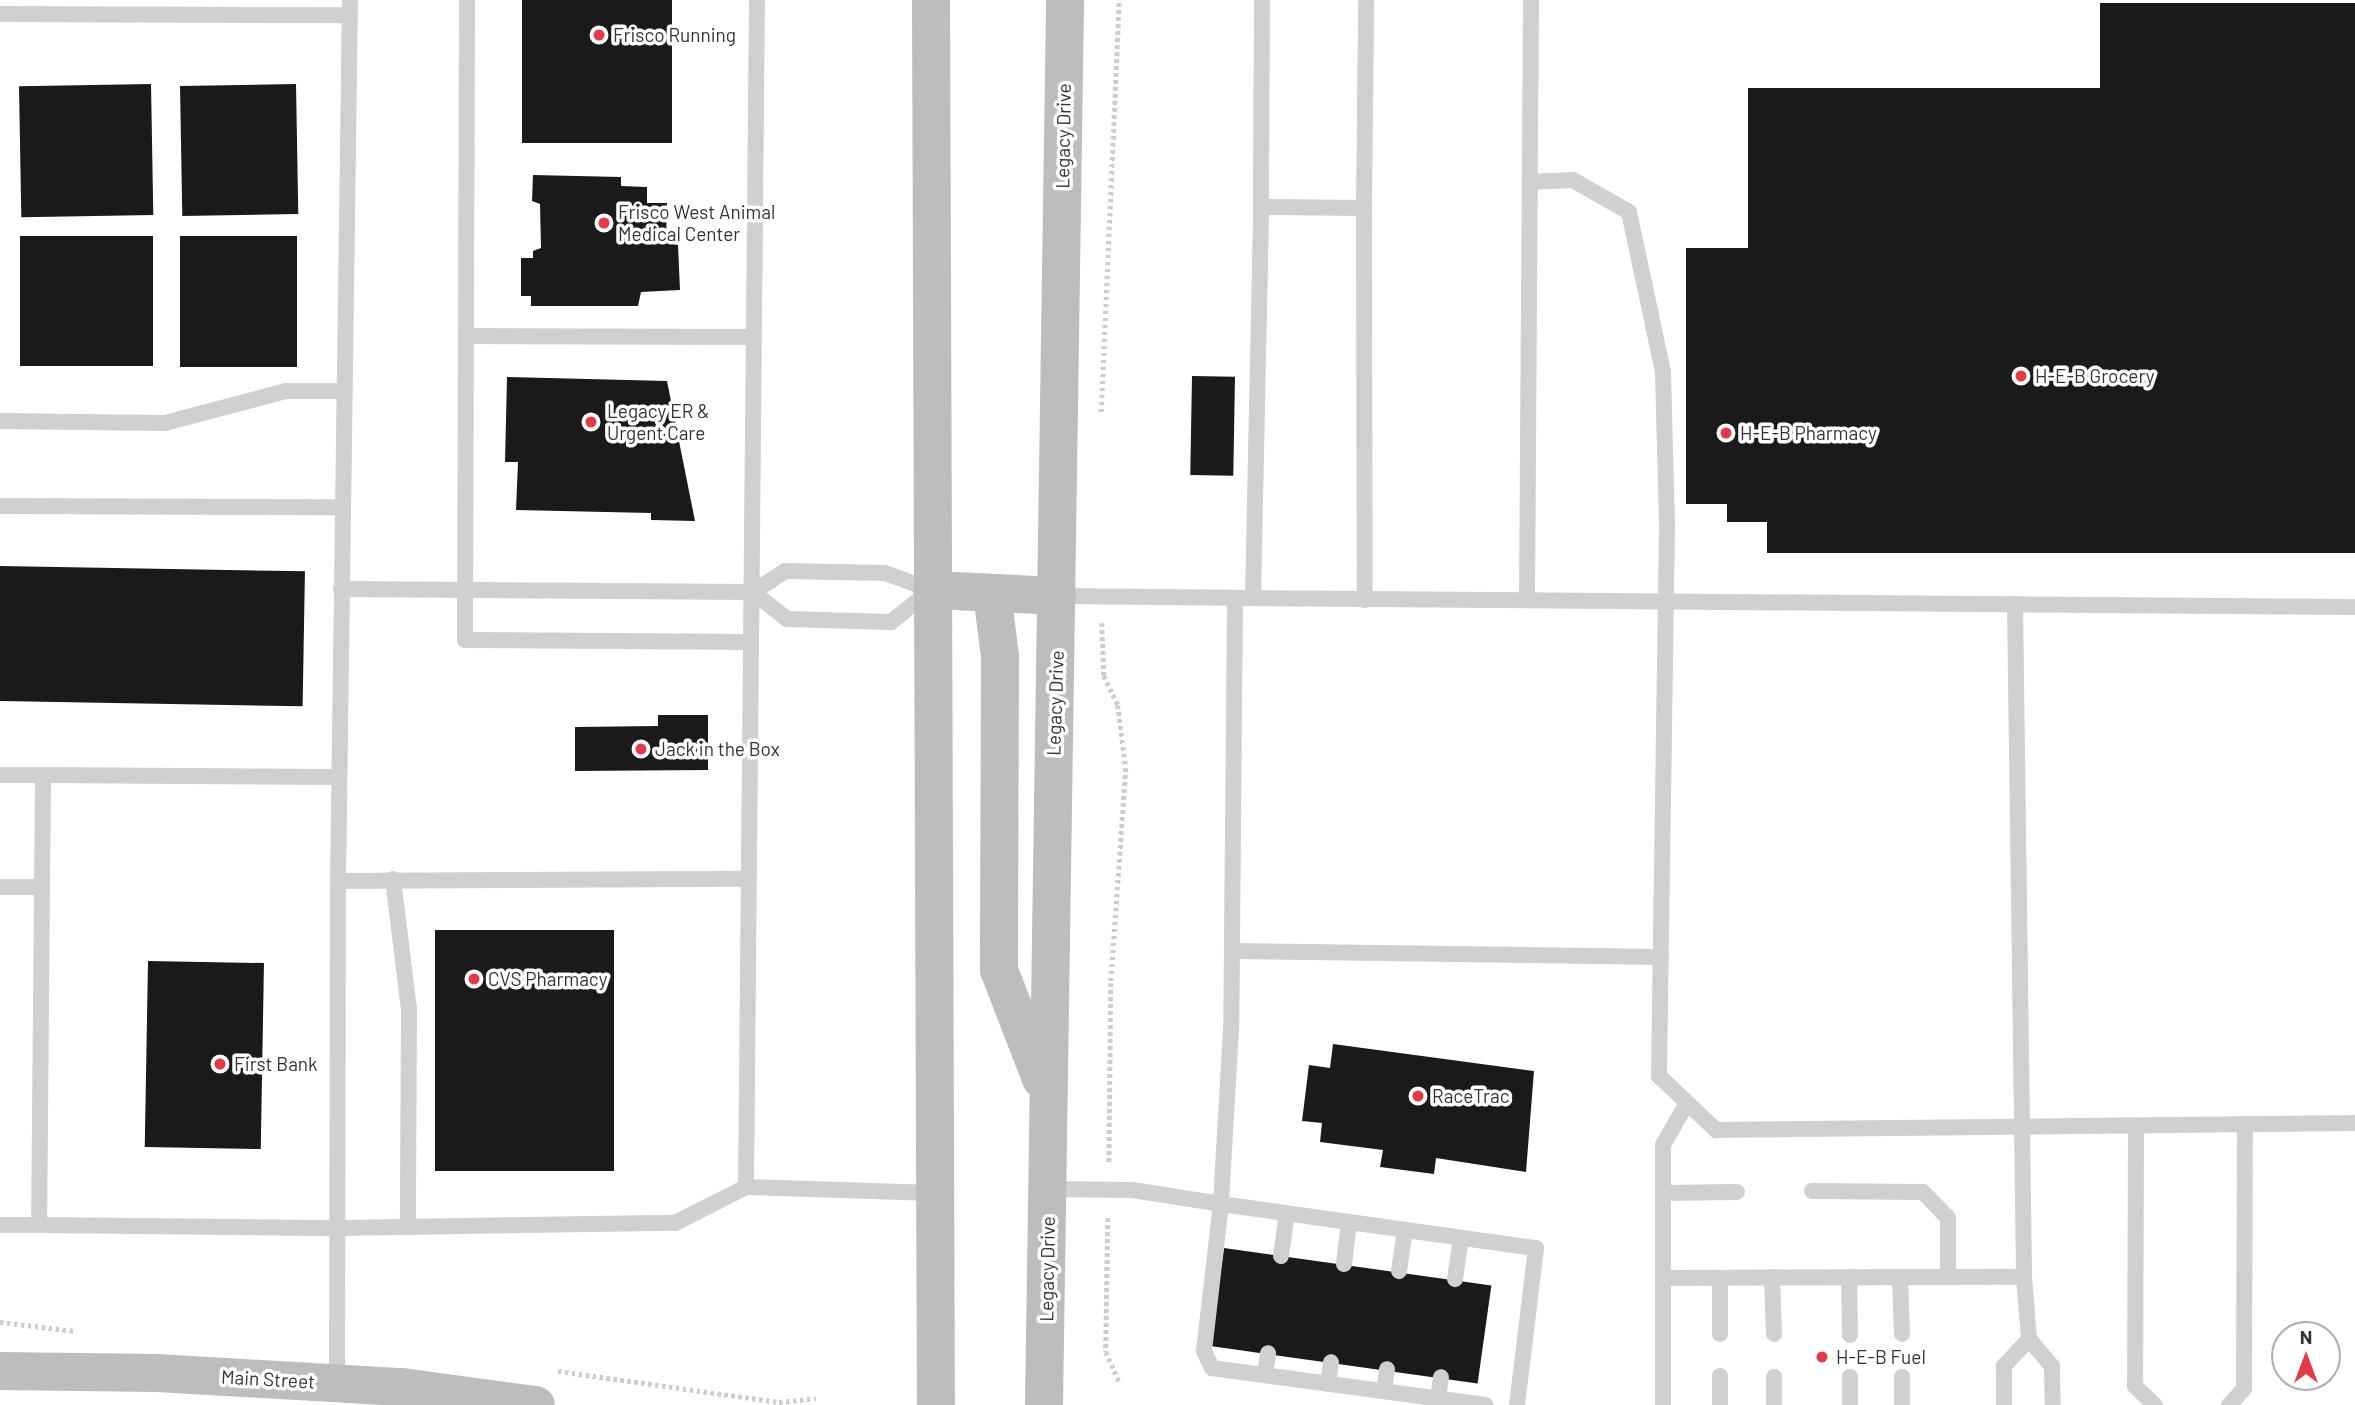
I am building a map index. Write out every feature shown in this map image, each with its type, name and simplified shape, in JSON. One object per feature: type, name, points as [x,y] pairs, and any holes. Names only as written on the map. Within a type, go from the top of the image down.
[{"type":"main road","points":[[931,0],[936,1405]]},
{"type":"main road","name":"Legacy Drive","points":[[1044,1405],[1051,1104],[1049,925],[1058,596],[1065,0]]},
{"type":"main road","points":[[932,590],[1058,596]]},
{"type":"main road","points":[[992,593],[1000,656],[999,970],[1051,1104]]},
{"type":"main road","name":"Main Street","points":[[0,1371],[157,1373],[337,1384],[536,1405]]},
{"type":"lane","points":[[467,0],[465,640],[751,642]]},
{"type":"lane","points":[[746,1187],[757,0]]},
{"type":"lane","points":[[1254,598],[1262,0]]},
{"type":"lane","points":[[1365,600],[1366,0]]},
{"type":"lane","points":[[1527,600],[1531,0]]},
{"type":"lane","points":[[0,13],[350,7],[338,881],[337,1384]]},
{"type":"lane","points":[[1530,182],[1573,180],[1629,212],[1663,372],[1664,601],[1659,1076],[1716,1130],[2355,1123]]},
{"type":"lane","points":[[1261,207],[1364,208]]},
{"type":"lane","points":[[466,336],[754,337]]},
{"type":"lane","points":[[0,421],[165,423],[286,391],[344,391]]},
{"type":"lane","points":[[0,506],[342,507]]},
{"type":"lane","points":[[341,589],[466,587],[753,593],[785,571],[885,573],[932,590]]},
{"type":"lane","points":[[753,593],[787,619],[891,622],[932,590]]},
{"type":"lane","points":[[1058,596],[2355,607]]},
{"type":"lane","points":[[1235,598],[1232,951],[1221,1204],[1205,1351],[1212,1368],[1486,1405]]},
{"type":"lane","points":[[2015,604],[2019,1126],[2024,1277],[2029,1339],[2052,1366],[2053,1405]]},
{"type":"lane","points":[[0,775],[339,778]]},
{"type":"lane","points":[[39,1225],[43,775]]},
{"type":"lane","points":[[393,879],[409,1009],[408,1227]]},
{"type":"lane","points":[[338,881],[748,879]]},
{"type":"lane","points":[[0,887],[41,887]]},
{"type":"lane","points":[[1232,951],[1661,957]]},
{"type":"lane","points":[[1663,1405],[1663,1145],[1687,1103]]},
{"type":"lane","points":[[2229,1405],[2244,1389],[2245,1124]]},
{"type":"lane","points":[[2136,1126],[2135,1386],[2155,1405]]},
{"type":"lane","points":[[0,1225],[338,1228],[675,1223],[746,1187],[934,1193]]},
{"type":"lane","points":[[1049,1189],[1109,1189],[1536,1248],[1517,1405]]},
{"type":"lane","points":[[1812,1191],[1923,1192],[1948,1219],[1948,1277]]},
{"type":"lane","points":[[1663,1194],[1737,1192]]},
{"type":"lane","points":[[1282,1256],[1287,1213]]},
{"type":"lane","points":[[1344,1264],[1349,1222]]},
{"type":"lane","points":[[1399,1271],[1405,1230]]},
{"type":"lane","points":[[1455,1279],[1461,1238]]},
{"type":"lane","points":[[1772,1277],[1774,1334]]},
{"type":"lane","points":[[1849,1277],[1850,1335]]},
{"type":"lane","points":[[1900,1277],[1902,1334]]},
{"type":"lane","points":[[1663,1278],[2024,1277]]},
{"type":"lane","points":[[1720,1278],[1720,1334]]},
{"type":"lane","points":[[2004,1405],[2004,1366],[2029,1339]]},
{"type":"lane","points":[[1265,1375],[1268,1353]]},
{"type":"lane","points":[[1328,1384],[1331,1362]]},
{"type":"lane","points":[[1384,1391],[1387,1369]]},
{"type":"lane","points":[[1720,1376],[1720,1405]]},
{"type":"lane","points":[[1438,1398],[1441,1377]]},
{"type":"lane","points":[[1774,1377],[1774,1405]]},
{"type":"lane","points":[[1850,1377],[1850,1405]]},
{"type":"lane","points":[[1902,1377],[1902,1405]]},
{"type":"path","points":[[1101,425],[1119,0]]},
{"type":"path","points":[[1101,597],[1104,676],[1118,705],[1126,768],[1111,983],[1107,1352],[1121,1384]]},
{"type":"building","points":[[522,0],[672,0],[672,143],[522,143]]},
{"type":"building","name":"H-E-B Grocery","points":[[2100,3],[2355,3],[2355,553],[1767,553],[1767,522],[1727,522],[1727,504],[1686,504],[1686,248],[1748,248],[1748,88],[2100,88]]},
{"type":"building","points":[[151,84],[153,215],[21,217],[19,86]]},
{"type":"building","points":[[296,84],[298,214],[182,216],[180,86]]},
{"type":"building","name":"Frisco West Animal Medical Center","points":[[533,175],[621,177],[621,186],[647,187],[647,203],[667,203],[666,242],[678,245],[680,290],[641,292],[638,306],[531,306],[531,296],[521,296],[521,258],[533,258],[533,251],[541,248],[540,204],[532,201]]},
{"type":"building","points":[[20,236],[153,236],[153,366],[20,366]]},
{"type":"building","points":[[180,236],[297,236],[297,367],[180,367]]},
{"type":"building","points":[[1192,376],[1235,377],[1233,476],[1190,475]]},
{"type":"building","name":"Legacy ER & Urgent Care","points":[[507,377],[667,381],[695,521],[651,520],[651,513],[516,510],[518,462],[505,462]]},
{"type":"building","points":[[0,566],[305,571],[303,706],[0,701]]},
{"type":"building","name":"Jack in the Box","points":[[658,715],[708,715],[708,770],[575,771],[575,727],[658,726]]},
{"type":"building","name":"CVS Pharmacy","points":[[435,930],[614,930],[614,1171],[435,1171]]},
{"type":"building","points":[[148,961],[264,963],[261,1149],[145,1147]]},
{"type":"building","name":"RaceTrac","points":[[1333,1044],[1534,1071],[1526,1172],[1436,1158],[1434,1174],[1380,1167],[1383,1150],[1320,1142],[1322,1123],[1302,1121],[1309,1065],[1330,1068]]},
{"type":"building","points":[[1224,1248],[1491,1286],[1478,1384],[1210,1346]]},
{"type":"place","name":"Frisco Running","points":[[599,35]]},
{"type":"place","name":"Frisco West Animal Medical Center","points":[[604,223]]},
{"type":"place","name":"H-E-B Grocery","points":[[2021,376]]},
{"type":"place","name":"Legacy ER & Urgent Care","points":[[591,422]]},
{"type":"place","name":"H-E-B Pharmacy","points":[[1726,433]]},
{"type":"place","name":"Jack in the Box","points":[[641,749]]},
{"type":"place","name":"CVS Pharmacy","points":[[474,979]]},
{"type":"place","name":"First Bank","points":[[220,1064]]},
{"type":"place","name":"RaceTrac","points":[[1418,1096]]},
{"type":"place","name":"H-E-B Fuel","points":[[1822,1357]]}]
